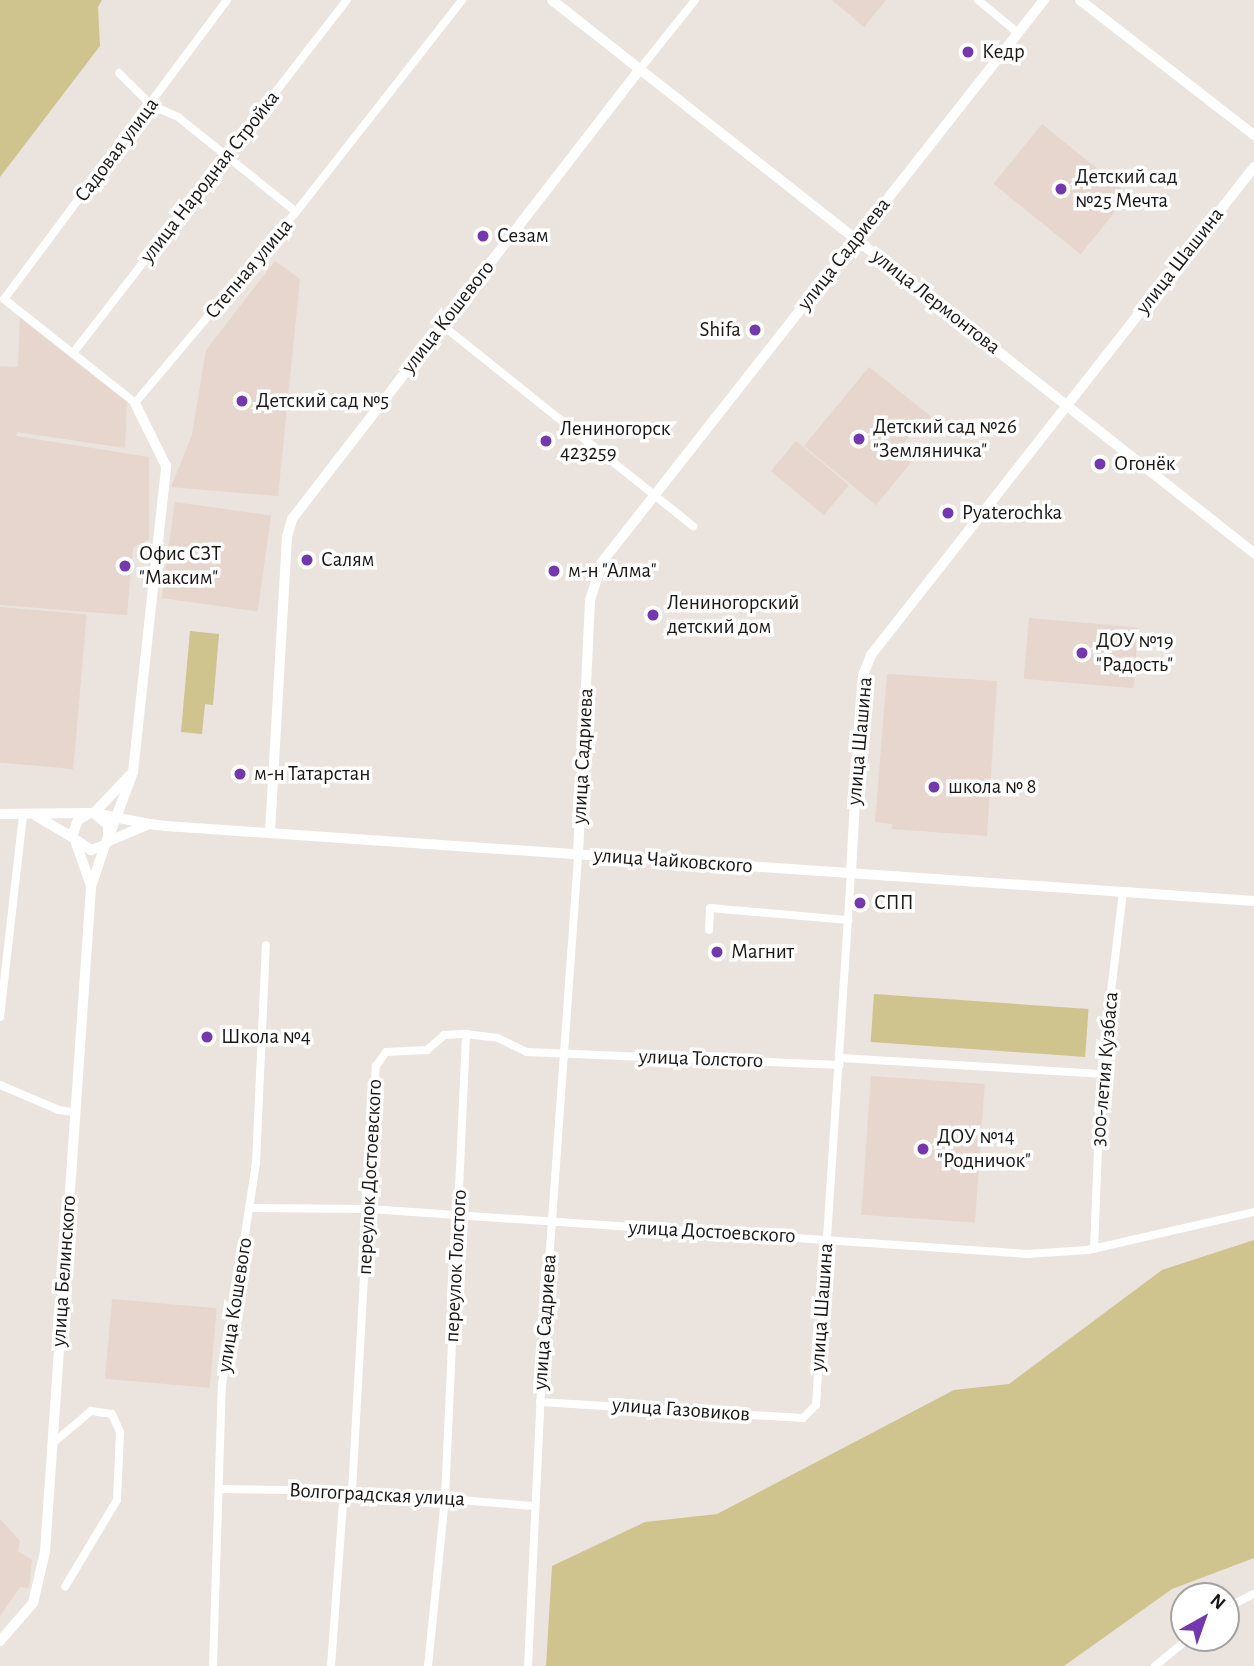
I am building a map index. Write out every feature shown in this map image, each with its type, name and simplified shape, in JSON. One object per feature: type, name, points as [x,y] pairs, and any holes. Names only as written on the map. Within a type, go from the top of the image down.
[{"type":"main road","name":"улица Шашина","points":[[852,872],[863,675],[872,655],[1254,167]]},
{"type":"main road","name":"улица Чайковского","points":[[0,814],[36,816],[92,813],[149,824],[1254,901]]},
{"type":"main road","points":[[92,813],[108,825],[106,844],[91,850],[74,840],[78,820],[92,813]]},
{"type":"street","name":"Садовая улица","points":[[73,353],[4,299],[227,0]]},
{"type":"street","name":"улица Народная Стройка","points":[[73,353],[347,0]]},
{"type":"street","name":"Степная улица","points":[[135,403],[296,212],[461,0]]},
{"type":"street","name":"улица Лермонтова","points":[[552,0],[1254,553]]},
{"type":"street","name":"улица Кошевого","points":[[270,832],[287,537],[292,519],[695,0]]},
{"type":"street","points":[[978,0],[1018,33]]},
{"type":"street","name":"улица Садриева","points":[[528,1666],[540,1402],[594,580],[608,552],[1044,0]]},
{"type":"street","points":[[1080,0],[1254,135]]},
{"type":"street","points":[[118,73],[151,104],[178,117],[296,212]]},
{"type":"street","points":[[442,326],[693,526]]},
{"type":"street","points":[[73,353],[135,403],[166,466],[133,772],[119,818],[106,844],[91,887]]},
{"type":"street","points":[[92,813],[133,772]]},
{"type":"street","points":[[0,1017],[23,815]]},
{"type":"street","points":[[36,816],[74,840],[91,887]]},
{"type":"street","points":[[106,844],[149,824]]},
{"type":"street","name":"улица Шашина","points":[[816,1405],[852,872]]},
{"type":"street","name":"улица Белинского","points":[[0,1641],[33,1604],[39,1588],[53,1443],[91,887]]},
{"type":"street","name":"300-летия Кузбаса","points":[[1094,1249],[1101,1074],[1123,891]]},
{"type":"street","points":[[709,930],[710,908],[848,919]]},
{"type":"street","name":"улица Кошевого","points":[[213,1666],[222,1385],[250,1208],[266,945]]},
{"type":"street","name":"переулок Достоевского","points":[[331,1666],[348,1491],[369,1209],[376,1066],[386,1052],[428,1050],[444,1035],[467,1034],[498,1038],[527,1052],[563,1053]]},
{"type":"street","name":"переулок Толстого","points":[[428,1666],[445,1498],[467,1034]]},
{"type":"street","name":"улица Толстого","points":[[563,1053],[1101,1074]]},
{"type":"street","points":[[0,1085],[59,1111],[74,1112]]},
{"type":"street","name":"улица Достоевского","points":[[250,1208],[369,1209],[551,1223],[826,1238],[1027,1254],[1094,1249],[1254,1212]]},
{"type":"street","name":"улица Газовиков","points":[[540,1402],[803,1418],[816,1405]]},
{"type":"street","points":[[53,1443],[91,1411],[112,1414],[121,1432],[117,1500],[65,1587]]},
{"type":"street","name":"Волгоградская улица","points":[[219,1489],[348,1491],[534,1506]]},
{"type":"street","points":[[1155,1666],[1172,1652]]},
{"type":"shaded area","points":[[0,0],[102,0],[98,7],[100,46],[0,177]]},
{"type":"shaded area","points":[[832,0],[886,0],[864,27]]},
{"type":"shaded area","name":"Детский сад №25 Мечта","points":[[1042,124],[1129,194],[1081,254],[994,184]]},
{"type":"shaded area","name":"Детский сад №5","points":[[275,261],[300,279],[278,496],[171,487],[192,435],[206,350]]},
{"type":"shaded area","points":[[20,318],[127,402],[125,448],[17,432],[16,436],[149,457],[149,539],[133,548],[127,615],[0,605],[0,366],[18,367]]},
{"type":"shaded area","name":"Детский сад №26 \"Земляничка\"","points":[[869,367],[934,419],[921,434],[915,429],[904,443],[918,454],[876,505],[804,446]]},
{"type":"shaded area","points":[[796,441],[849,485],[824,515],[771,471]]},
{"type":"shaded area","points":[[175,502],[271,515],[258,612],[162,598]]},
{"type":"shaded area","points":[[0,607],[87,615],[73,769],[0,763]]},
{"type":"shaded area","name":"ДОУ №19 \"Радость\"","points":[[1029,618],[1139,628],[1133,688],[1024,679]]},
{"type":"shaded area","points":[[190,631],[219,634],[213,705],[205,704],[202,734],[181,732]]},
{"type":"shaded area","name":"школа № 8","points":[[887,674],[997,681],[987,836],[892,829],[892,824],[875,822]]},
{"type":"shaded area","points":[[874,994],[1088,1009],[1085,1057],[871,1042]]},
{"type":"shaded area","name":"ДОУ №14 \"Родничок\"","points":[[871,1076],[985,1084],[975,1223],[861,1215]]},
{"type":"shaded area","points":[[1254,1240],[1254,1558],[1191,1582],[1170,1582],[1170,1590],[1064,1666],[546,1666],[552,1566],[645,1522],[717,1514],[954,1390],[1009,1384],[1162,1270]]},
{"type":"shaded area","points":[[112,1299],[217,1308],[210,1388],[105,1379]]},
{"type":"shaded area","points":[[0,1519],[20,1541],[18,1551],[32,1560],[29,1588],[20,1587],[0,1616]]},
{"type":"place","name":"Кедр","points":[[968,52]]},
{"type":"place","name":"Детский сад №25 Мечта","points":[[1061,189]]},
{"type":"place","name":"Сезам","points":[[483,236]]},
{"type":"place","name":"Shifa","points":[[755,330]]},
{"type":"place","name":"Детский сад №5","points":[[242,401]]},
{"type":"place","name":"Детский сад №26 \"Земляничка\"","points":[[859,439]]},
{"type":"place","name":"Лениногорск 423259","points":[[546,441]]},
{"type":"place","name":"Огонёк","points":[[1100,464]]},
{"type":"place","name":"Pyaterochka","points":[[948,513]]},
{"type":"place","name":"Салям","points":[[307,560]]},
{"type":"place","name":"Офис СЗТ \"Максим\"","points":[[125,566]]},
{"type":"place","name":"м-н \"Алма\"","points":[[554,571]]},
{"type":"place","name":"Лениногорский детский дом","points":[[653,615]]},
{"type":"place","name":"ДОУ №19 \"Радость\"","points":[[1082,653]]},
{"type":"place","name":"м-н Татарстан","points":[[240,774]]},
{"type":"place","name":"школа № 8","points":[[934,787]]},
{"type":"place","name":"СПП","points":[[860,903]]},
{"type":"place","name":"Магнит","points":[[717,952]]},
{"type":"place","name":"Школа №4","points":[[207,1037]]},
{"type":"place","name":"ДОУ №14 \"Родничок\"","points":[[923,1149]]}]
